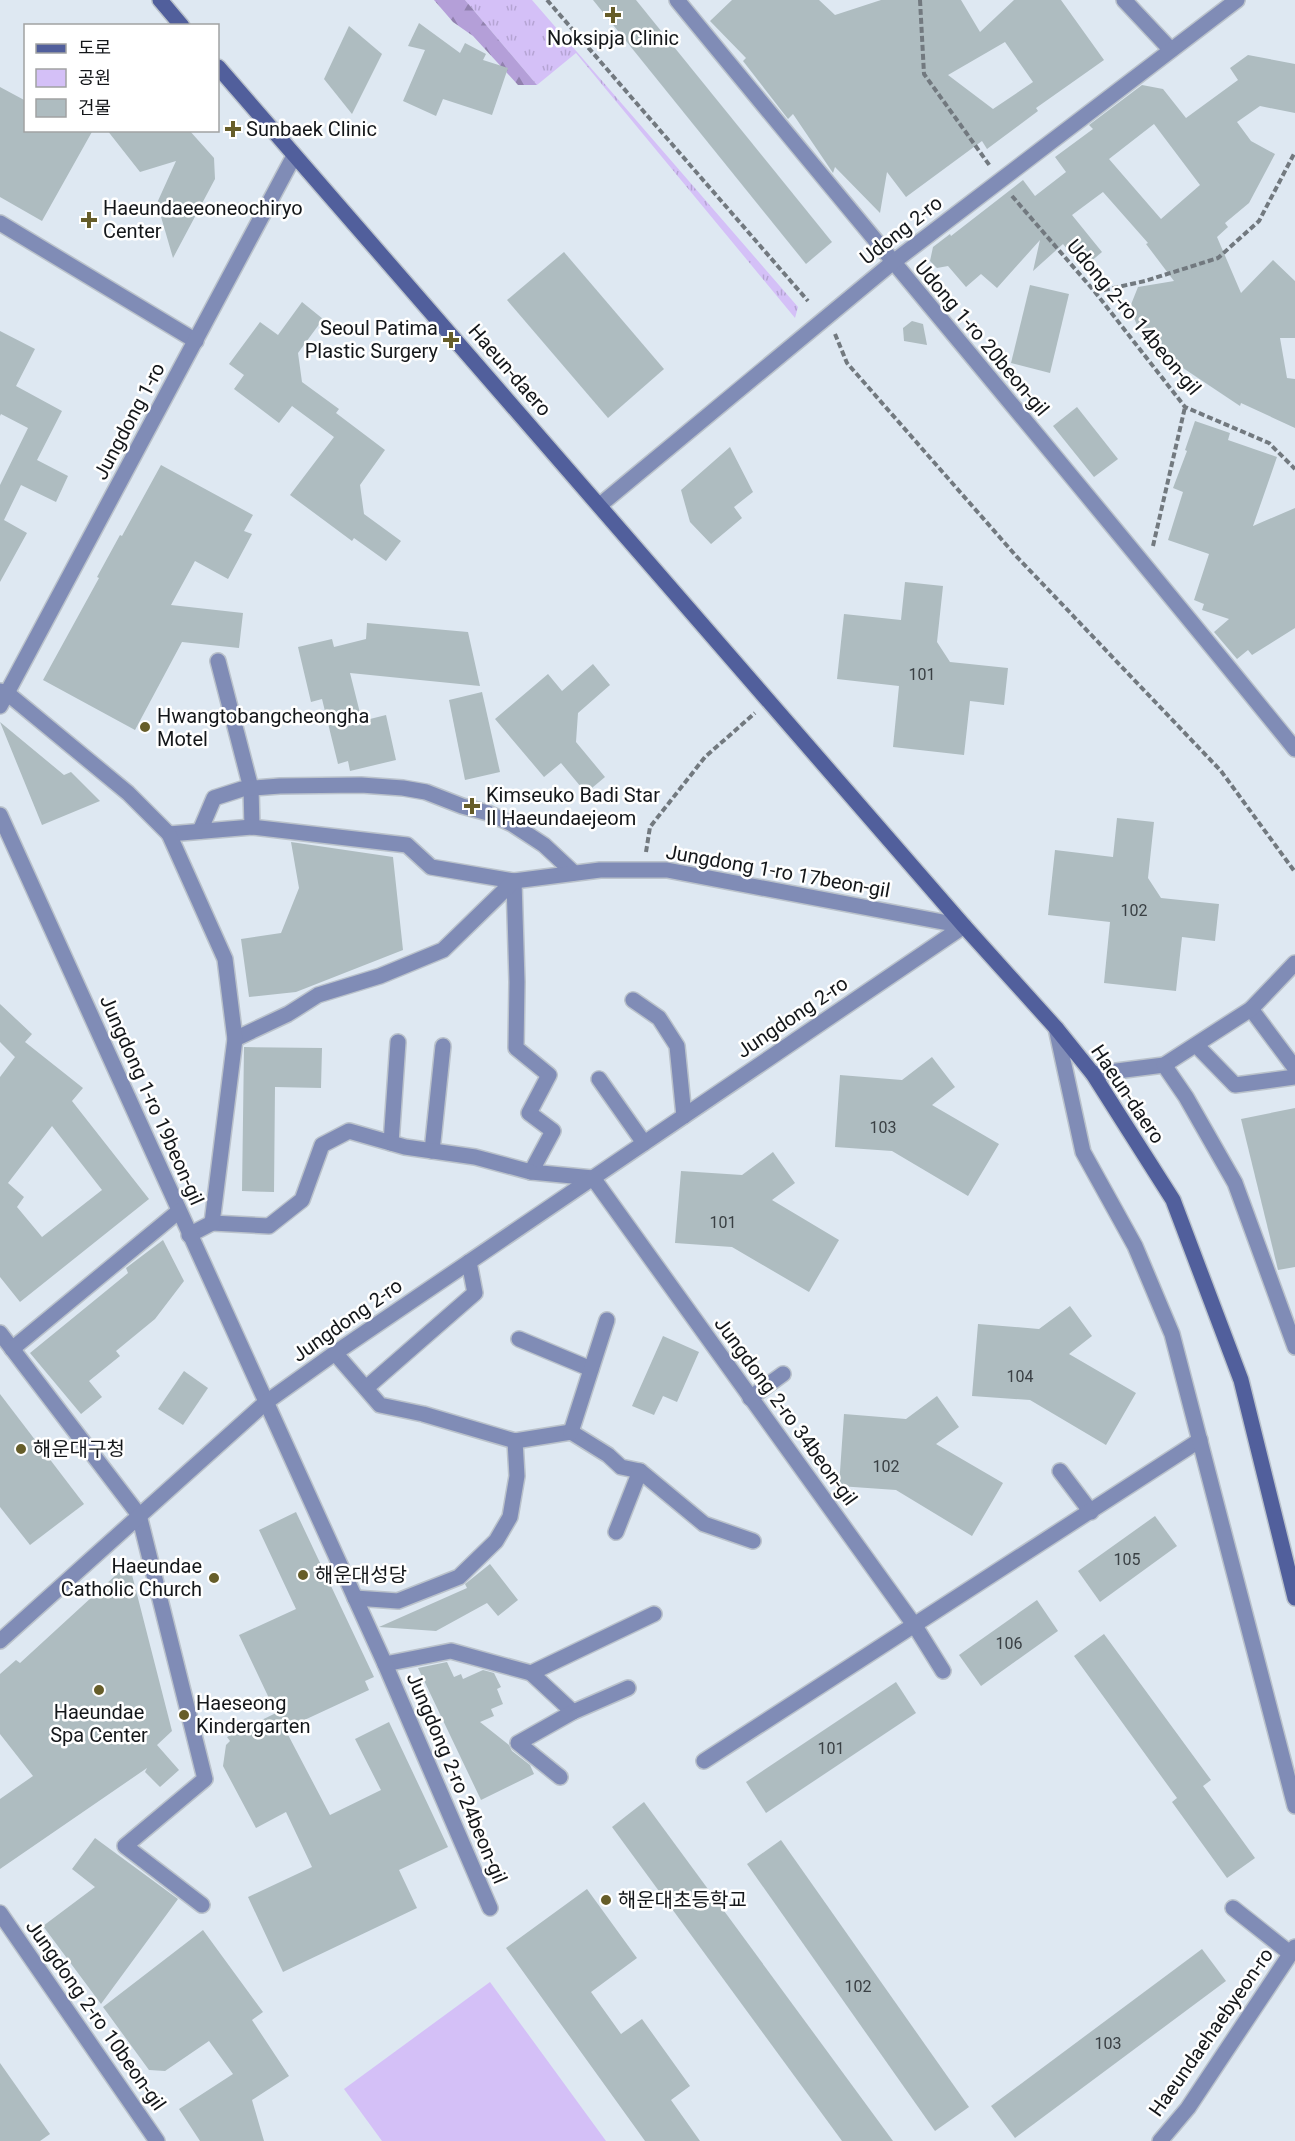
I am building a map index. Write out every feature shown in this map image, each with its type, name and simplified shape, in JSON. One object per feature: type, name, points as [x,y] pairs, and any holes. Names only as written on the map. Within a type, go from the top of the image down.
[{"type":"main road","points":[[160,0],[180,24]]},
{"type":"main road","name":"Haeun-daero","points":[[219,68],[964,926],[1056,1028],[1093,1074],[1173,1200],[1240,1380],[1295,1598]]},
{"type":"street","name":"Udong 1-ro 20beon-gil","points":[[677,0],[1295,749]]},
{"type":"street","points":[[1124,0],[1171,50]]},
{"type":"street","name":"Udong 2-ro","points":[[600,505],[892,263],[1237,0]]},
{"type":"street","name":"Jungdong 1-ro","points":[[2,697],[294,156]]},
{"type":"street","points":[[0,224],[196,341]]},
{"type":"street","points":[[218,661],[251,788],[252,827]]},
{"type":"street","points":[[2,697],[128,793],[169,834],[225,959],[235,1039],[212,1223],[189,1235]]},
{"type":"street","points":[[200,831],[214,798],[242,789],[361,785],[403,788],[426,792],[488,813],[512,824],[544,845],[574,873]]},
{"type":"street","name":"Jungdong 1-ro 19beon-gil","points":[[0,815],[265,1403]]},
{"type":"street","name":"Jungdong 1-ro 17beon-gil","points":[[169,834],[252,827],[407,845],[431,867],[514,880],[600,870],[667,870],[964,926]]},
{"type":"street","points":[[235,1039],[288,1014],[318,995],[380,976],[443,950],[514,880]]},
{"type":"street","points":[[514,880],[516,1048],[549,1075],[529,1113],[553,1131],[531,1172],[593,1178]]},
{"type":"street","name":"Jungdong 2-ro","points":[[0,1641],[265,1403],[335,1353],[964,926]]},
{"type":"street","points":[[1093,1074],[1164,1065],[1197,1046],[1251,1009],[1295,963]]},
{"type":"street","points":[[633,1000],[659,1018],[677,1046],[684,1116]]},
{"type":"street","points":[[1251,1009],[1295,1068]]},
{"type":"street","points":[[1056,1028],[1083,1152],[1135,1246],[1172,1334],[1295,1806]]},
{"type":"street","points":[[391,1143],[398,1042]]},
{"type":"street","points":[[432,1151],[442,1046]]},
{"type":"street","points":[[1197,1046],[1235,1085],[1295,1077]]},
{"type":"street","points":[[1164,1065],[1186,1097],[1235,1183],[1295,1347]]},
{"type":"street","points":[[599,1078],[644,1143]]},
{"type":"street","name":"Jungdong 1-ro 19beon-gil","points":[[212,1223],[269,1226],[302,1200],[322,1145],[349,1131],[391,1143],[475,1157],[531,1172]]},
{"type":"street","name":"Jungdong 2-ro 34beon-gil","points":[[593,1178],[915,1626],[943,1671]]},
{"type":"street","points":[[12,1349],[179,1211]]},
{"type":"street","points":[[366,1388],[475,1293],[470,1262]]},
{"type":"street","points":[[571,1432],[607,1320]]},
{"type":"street","points":[[0,1333],[139,1515],[206,1779],[125,1846],[202,1905]]},
{"type":"street","points":[[519,1339],[591,1369]]},
{"type":"street","points":[[335,1353],[380,1405],[423,1414],[515,1441],[571,1432],[608,1455],[621,1467],[640,1471],[704,1524],[753,1541]]},
{"type":"street","points":[[750,1398],[783,1374]]},
{"type":"street","name":"Jungdong 2-ro 24beon-gil","points":[[265,1403],[385,1665],[490,1908]]},
{"type":"street","points":[[704,1761],[1200,1440]]},
{"type":"street","points":[[355,1599],[398,1601],[459,1577],[496,1541],[510,1517],[517,1476],[515,1441]]},
{"type":"street","points":[[616,1532],[640,1471]]},
{"type":"street","points":[[1060,1471],[1091,1512]]},
{"type":"street","points":[[573,1712],[531,1672],[654,1614]]},
{"type":"street","name":"Jungdong 2-ro 24beon-gil","points":[[385,1665],[451,1651],[531,1672]]},
{"type":"street","points":[[560,1777],[518,1743],[573,1712],[628,1688]]},
{"type":"street","points":[[1233,1908],[1293,1950]]},
{"type":"street","name":"Jungdong 2-ro 10beon-gil","points":[[0,1913],[157,2141]]},
{"type":"street","name":"Haeundaehaebyeon-ro","points":[[1160,2141],[1188,2108],[1293,1950]]},
{"type":"path","points":[[547,0],[808,301]]},
{"type":"path","name":"Udong 2-ro 14beon-gil","points":[[920,0],[924,74],[1019,205],[1095,292],[1185,406],[1269,443],[1295,470]]},
{"type":"path","points":[[1095,292],[1145,281],[1218,258],[1259,221],[1295,152]]},
{"type":"path","points":[[833,329],[847,363],[1017,557],[1221,771],[1295,872]]},
{"type":"path","points":[[1143,562],[1155,543],[1185,406]]},
{"type":"path","points":[[642,870],[650,826],[705,757],[769,701]]},
{"type":"green space","points":[[434,0],[465,0],[537,85],[518,85],[473,36],[453,22]]},
{"type":"green space","points":[[465,0],[532,0],[798,307],[795,318],[576,53],[537,85]]},
{"type":"green space","points":[[490,1982],[606,2141],[382,2141],[344,2089]]},
{"type":"building","points":[[593,0],[636,0],[832,242],[806,264]]},
{"type":"building","points":[[732,0],[819,0],[835,15],[881,0],[961,0],[980,32],[1014,0],[1061,0],[1104,60],[1036,108],[1038,111],[987,149],[982,141],[906,197],[887,172],[880,213],[835,167],[833,173],[793,114],[788,119],[743,61],[746,58],[710,21]],"holes":[[[1005,42],[1033,82],[993,109],[948,75]]]},
{"type":"building","points":[[419,23],[460,53],[465,43],[486,54],[483,60],[508,68],[492,115],[443,99],[436,116],[403,101],[425,50],[408,46]]},
{"type":"building","points":[[349,26],[382,54],[352,114],[324,79]]},
{"type":"building","points":[[1248,55],[1295,64],[1295,113],[1260,106],[1237,122],[1251,141],[1275,154],[1249,203],[1225,223],[1228,227],[1217,237],[1241,293],[1273,260],[1295,281],[1295,338],[1280,338],[1287,378],[1295,379],[1295,428],[1241,403],[1240,406],[1162,354],[1141,336],[1130,307],[1138,287],[1174,281],[1146,244],[1148,243],[1103,192],[1072,215],[1102,252],[1083,268],[1063,244],[1033,271],[1040,240],[997,288],[981,274],[966,287],[948,266],[937,268],[930,261],[933,247],[950,234],[951,236],[1023,180],[1035,196],[1066,172],[1055,157],[1093,129],[1089,125],[1142,85],[1163,89],[1186,118],[1238,80],[1230,68]],"holes":[[[1154,124],[1200,185],[1161,219],[1109,159]]]},
{"type":"building","points":[[0,87],[24,100],[24,132],[92,132],[42,221],[0,197]]},
{"type":"building","points":[[109,132],[191,132],[214,158],[215,179],[173,258],[157,203],[176,161],[140,172]]},
{"type":"building","points":[[564,252],[664,369],[608,418],[507,300]]},
{"type":"building","points":[[1030,285],[1069,294],[1050,373],[1011,363]]},
{"type":"building","points":[[302,302],[323,319],[298,353],[302,382],[339,409],[336,413],[385,450],[360,485],[364,514],[401,541],[386,561],[354,538],[352,541],[290,495],[334,437],[292,406],[279,423],[234,389],[244,375],[229,364],[260,322],[278,335]]},
{"type":"building","points":[[912,321],[923,324],[927,345],[904,341],[903,328]]},
{"type":"building","points":[[0,331],[35,349],[16,386],[62,411],[37,460],[68,476],[56,502],[21,485],[4,520],[27,533],[0,582],[0,485],[28,428],[1,414],[0,416]]},
{"type":"building","points":[[1077,407],[1118,459],[1094,477],[1053,426]]},
{"type":"building","points":[[1195,421],[1230,433],[1228,440],[1277,457],[1253,526],[1295,508],[1295,628],[1252,655],[1248,650],[1237,659],[1214,632],[1229,619],[1202,610],[1204,604],[1194,600],[1209,554],[1168,540],[1183,492],[1173,488]]},
{"type":"building","points":[[730,447],[753,492],[734,507],[742,518],[711,544],[690,522],[681,490]]},
{"type":"building","points":[[161,465],[253,515],[244,531],[252,534],[228,579],[195,561],[171,605],[243,613],[239,648],[182,642],[135,730],[43,680],[120,535],[122,536]]},
{"type":"building","points":[[905,582],[943,586],[937,642],[950,662],[1008,668],[1004,705],[970,701],[964,755],[893,747],[899,686],[837,679],[844,614],[901,620]]},
{"type":"building","points":[[367,623],[468,632],[480,686],[350,673],[362,721],[386,715],[396,760],[350,771],[348,761],[338,764],[322,699],[311,702],[298,647],[332,639],[334,647],[366,639]]},
{"type":"building","points":[[593,664],[610,685],[578,713],[576,742],[605,777],[586,793],[561,763],[544,777],[495,719],[548,674],[562,691]]},
{"type":"building","points":[[482,692],[500,772],[465,780],[449,700]]},
{"type":"building","points":[[0,722],[64,775],[71,772],[100,801],[42,825]]},
{"type":"building","points":[[1117,818],[1154,822],[1148,878],[1161,898],[1219,904],[1215,941],[1182,937],[1176,991],[1104,983],[1110,922],[1048,915],[1055,850],[1113,857]]},
{"type":"building","points":[[291,842],[393,857],[403,950],[296,992],[249,997],[241,939],[281,933],[299,888]]},
{"type":"building","points":[[0,1004],[32,1034],[25,1042],[83,1088],[72,1101],[149,1199],[20,1302],[0,1277],[0,1077],[15,1057],[0,1042]],"holes":[[[52,1126],[102,1190],[42,1237],[17,1207],[24,1197],[8,1183]]]},
{"type":"building","points":[[244,1047],[322,1048],[321,1088],[275,1087],[274,1192],[242,1191]]},
{"type":"building","points":[[932,1057],[955,1087],[932,1105],[999,1144],[968,1196],[892,1151],[835,1147],[840,1075],[902,1080]]},
{"type":"building","points":[[1295,1108],[1295,1267],[1278,1270],[1241,1119]]},
{"type":"building","points":[[773,1152],[795,1183],[772,1200],[839,1240],[809,1292],[732,1247],[675,1243],[681,1171],[742,1175]]},
{"type":"building","points":[[163,1240],[184,1281],[155,1319],[116,1351],[120,1356],[89,1381],[102,1397],[81,1414],[30,1353],[128,1273],[126,1268]]},
{"type":"building","points":[[1070,1306],[1092,1336],[1069,1354],[1136,1393],[1106,1445],[1030,1400],[972,1396],[978,1324],[1039,1329]]},
{"type":"building","points":[[663,1336],[699,1352],[677,1402],[663,1396],[654,1415],[632,1406]]},
{"type":"building","points":[[184,1371],[208,1388],[183,1425],[158,1409]]},
{"type":"building","name":"해운대구청","points":[[0,1394],[84,1504],[30,1545],[0,1507]]},
{"type":"building","points":[[937,1396],[959,1427],[936,1444],[1003,1483],[972,1536],[896,1490],[839,1486],[844,1414],[906,1419]]},
{"type":"building","points":[[296,1512],[374,1677],[365,1681],[369,1690],[285,1729],[330,1815],[381,1790],[355,1739],[389,1722],[448,1847],[399,1870],[417,1908],[283,1972],[248,1897],[312,1867],[286,1812],[256,1828],[223,1766],[226,1745],[230,1741],[227,1737],[276,1713],[239,1635],[296,1609],[259,1530]]},
{"type":"building","points":[[1155,1516],[1177,1546],[1100,1602],[1078,1571]]},
{"type":"building","name":"Haeundae Spa Center","points":[[129,1563],[172,1731],[157,1745],[179,1770],[160,1787],[145,1772],[147,1768],[0,1869],[0,1799],[33,1776],[0,1734],[0,1674],[16,1660],[20,1663]]},
{"type":"building","points":[[490,1564],[518,1600],[498,1616],[487,1603],[436,1631],[379,1627],[467,1588],[465,1584]]},
{"type":"building","points":[[1037,1600],[1058,1631],[981,1686],[959,1655]]},
{"type":"building","points":[[1104,1634],[1211,1780],[1203,1786],[1255,1858],[1227,1878],[1172,1802],[1177,1798],[1074,1656]]},
{"type":"building","points":[[447,1662],[454,1677],[461,1674],[463,1679],[483,1670],[494,1673],[501,1687],[497,1689],[503,1704],[491,1709],[494,1716],[480,1722],[530,1765],[534,1774],[481,1800],[418,1668]]},
{"type":"building","points":[[896,1682],[916,1713],[766,1813],[746,1782]]},
{"type":"building","points":[[644,1802],[893,2141],[842,2141],[612,1827]]},
{"type":"building","points":[[95,1838],[178,1899],[101,2004],[43,1926],[95,1887],[72,1869]]},
{"type":"building","points":[[781,1840],[969,2107],[935,2131],[747,1864]]},
{"type":"building","points":[[587,1889],[637,1958],[591,1992],[621,2034],[642,2019],[690,2086],[671,2100],[700,2141],[645,2141],[506,1948]]},
{"type":"building","points":[[203,1930],[263,2012],[252,2020],[289,2076],[252,2100],[264,2141],[200,2141],[179,2109],[233,2074],[209,2041],[165,2071],[149,2070],[103,2007]]},
{"type":"building","points":[[1202,1949],[1226,1981],[1015,2138],[991,2106]]},
{"type":"building","points":[[0,2063],[50,2134],[40,2141],[0,2141]]},
{"type":"place","name":"Noksipja Clinic","points":[[613,15]]},
{"type":"place","name":"Sunbaek Clinic","points":[[233,129]]},
{"type":"place","name":"Haeundaeeoneochiryo Center","points":[[89,220]]},
{"type":"place","name":"Seoul Patima Plastic Surgery","points":[[451,340]]},
{"type":"place","name":"Hwangtobangcheongha Motel","points":[[145,727]]},
{"type":"place","name":"Kimseuko Badi Star Il Haeundaejeom","points":[[472,806]]},
{"type":"place","name":"해운대구청","points":[[21,1449]]},
{"type":"place","name":"해운대성당","points":[[303,1575]]},
{"type":"place","name":"Haeundae Catholic Church","points":[[214,1578]]},
{"type":"place","name":"Haeundae Spa Center","points":[[99,1690]]},
{"type":"place","name":"Haeseong Kindergarten","points":[[184,1715]]},
{"type":"place","name":"해운대초등학교","points":[[606,1900]]}]
